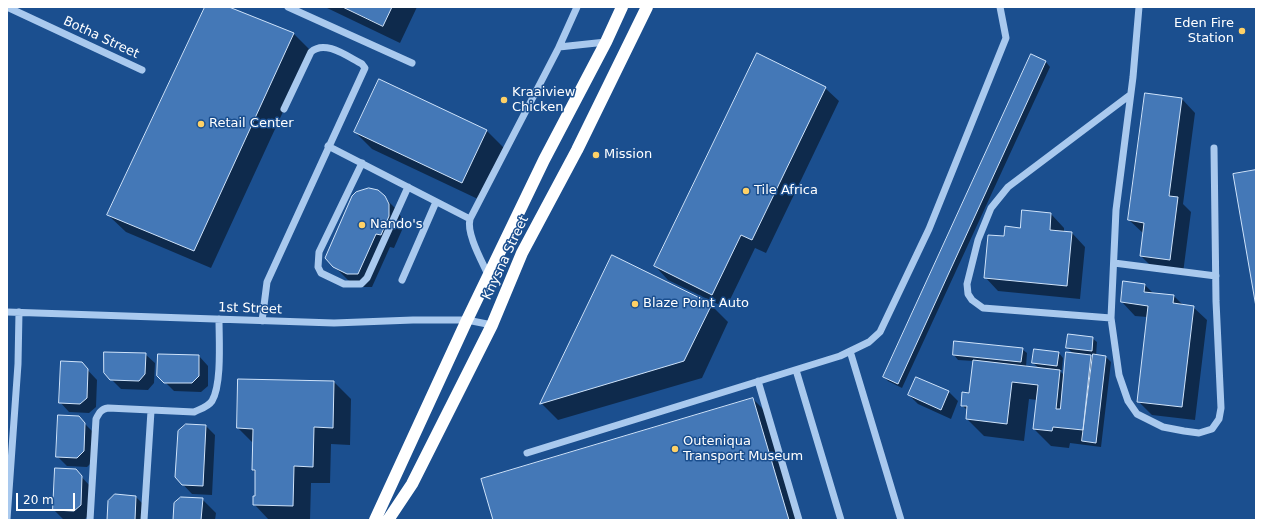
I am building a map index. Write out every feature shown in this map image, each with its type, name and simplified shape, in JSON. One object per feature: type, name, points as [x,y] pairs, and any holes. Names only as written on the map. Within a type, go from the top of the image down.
[{"type":"highway","name":"Knysna Street","points":[[375,520],[467,320],[544,160],[606,42],[622,7]]},
{"type":"highway","name":"Knysna Street","points":[[388,520],[412,484],[492,325],[522,253],[577,150],[647,7]]},
{"type":"street","name":"Botha Street","points":[[7,7],[142,70]]},
{"type":"street","points":[[288,7],[412,63]]},
{"type":"street","points":[[489,277],[471,235],[469,224],[470,219],[559,47],[577,7]]},
{"type":"street","points":[[527,453],[840,356],[869,342],[880,332],[929,229],[1006,38],[1000,7]]},
{"type":"street","points":[[1139,7],[1116,210],[1111,318],[1119,375],[1128,401],[1137,414],[1163,427],[1184,432],[1199,433],[1212,428],[1219,419],[1221,408],[1216,276],[1214,148]]},
{"type":"street","points":[[559,47],[606,42]]},
{"type":"street","points":[[262,321],[267,282],[365,68],[362,64],[328,48],[321,46],[315,48],[311,52],[284,109]]},
{"type":"street","points":[[1111,318],[983,308],[972,300],[968,294],[967,284],[978,240],[991,208],[1008,187],[1130,95]]},
{"type":"street","points":[[328,146],[470,219]]},
{"type":"street","points":[[362,163],[320,252],[318,267],[321,273],[344,284],[361,284],[367,278],[408,187]]},
{"type":"street","points":[[402,280],[436,202]]},
{"type":"street","points":[[1114,263],[1216,276]]},
{"type":"street","name":"1st Street","points":[[7,312],[334,323],[413,320],[467,320],[492,325]]},
{"type":"street","points":[[7,519],[18,364],[19,312]]},
{"type":"street","points":[[90,520],[96,419],[99,413],[103,409],[108,408],[194,412],[205,407],[212,401],[217,388],[220,320]]},
{"type":"street","points":[[850,351],[901,520]]},
{"type":"street","points":[[796,370],[841,520]]},
{"type":"street","points":[[758,381],[799,520]]},
{"type":"street","points":[[144,520],[151,411]]},
{"type":"building","name":"Retail Center","points":[[205,7],[229,7],[294,33],[194,251],[107,215]]},
{"type":"building","points":[[343,7],[392,7],[383,26]]},
{"type":"building","points":[[757,53],[826,87],[752,240],[741,235],[712,295],[654,266]]},
{"type":"building","points":[[1031,54],[1046,61],[898,384],[883,377]]},
{"type":"building","points":[[379,79],[487,130],[462,183],[354,132]]},
{"type":"building","points":[[1145,93],[1182,98],[1169,196],[1178,197],[1170,260],[1140,256],[1144,223],[1128,220]]},
{"type":"building","points":[[1256,170],[1256,307],[1233,174]]},
{"type":"building","name":"Nando's","points":[[369,188],[378,190],[385,196],[389,204],[389,216],[381,235],[376,234],[358,274],[347,274],[333,267],[325,258],[352,196],[356,192]]},
{"type":"building","points":[[1022,210],[1051,213],[1050,230],[1072,232],[1067,286],[984,278],[988,235],[1004,236],[1005,226],[1020,228]]},
{"type":"building","points":[[612,255],[712,304],[684,361],[540,404]]},
{"type":"building","points":[[1123,281],[1145,284],[1144,292],[1174,295],[1173,303],[1194,306],[1182,407],[1137,402],[1148,306],[1121,302]]},
{"type":"building","points":[[1068,334],[1093,337],[1092,351],[1066,348]]},
{"type":"building","points":[[954,341],[1023,348],[1021,362],[953,355]]},
{"type":"building","points":[[1034,349],[1059,352],[1057,366],[1032,363]]},
{"type":"building","points":[[104,352],[146,353],[145,374],[139,381],[110,380],[104,373]]},
{"type":"building","points":[[1066,352],[1091,355],[1083,430],[1053,427],[1052,431],[1033,429],[1038,385],[1012,382],[1007,424],[966,419],[967,406],[961,406],[962,392],[969,393],[973,360],[1060,370],[1056,409],[1060,409]]},
{"type":"building","points":[[158,354],[199,355],[199,376],[192,383],[164,383],[157,376]]},
{"type":"building","points":[[1093,354],[1106,356],[1096,443],[1082,441]]},
{"type":"building","points":[[61,361],[82,362],[88,369],[87,398],[80,404],[59,403]]},
{"type":"building","points":[[916,377],[949,391],[941,410],[908,395]]},
{"type":"building","points":[[238,379],[334,381],[333,428],[314,427],[313,467],[294,466],[293,506],[253,505],[253,496],[255,496],[255,470],[252,470],[253,429],[237,428]]},
{"type":"building","name":"Outeniqua Transport Museum","points":[[753,398],[789,520],[493,520],[481,479]]},
{"type":"building","points":[[58,415],[79,416],[85,423],[84,451],[77,458],[56,457]]},
{"type":"building","points":[[186,424],[206,425],[203,486],[182,485],[175,477],[178,431]]},
{"type":"building","points":[[55,468],[76,469],[82,476],[81,505],[74,511],[53,510]]},
{"type":"building","points":[[115,494],[136,496],[135,520],[107,520],[108,501]]},
{"type":"building","points":[[181,497],[203,498],[201,520],[173,520],[174,503]]},
{"type":"place","name":"Eden Fire Station","points":[[1242,31]]},
{"type":"place","name":"Kraaiview Chicken","points":[[504,100]]},
{"type":"place","name":"Retail Center","points":[[201,124]]},
{"type":"place","name":"Mission","points":[[596,155]]},
{"type":"place","name":"Tile Africa","points":[[746,191]]},
{"type":"place","name":"Nando's","points":[[362,225]]},
{"type":"place","name":"Blaze Point Auto","points":[[635,304]]},
{"type":"place","name":"Outeniqua Transport Museum","points":[[675,449]]}]
